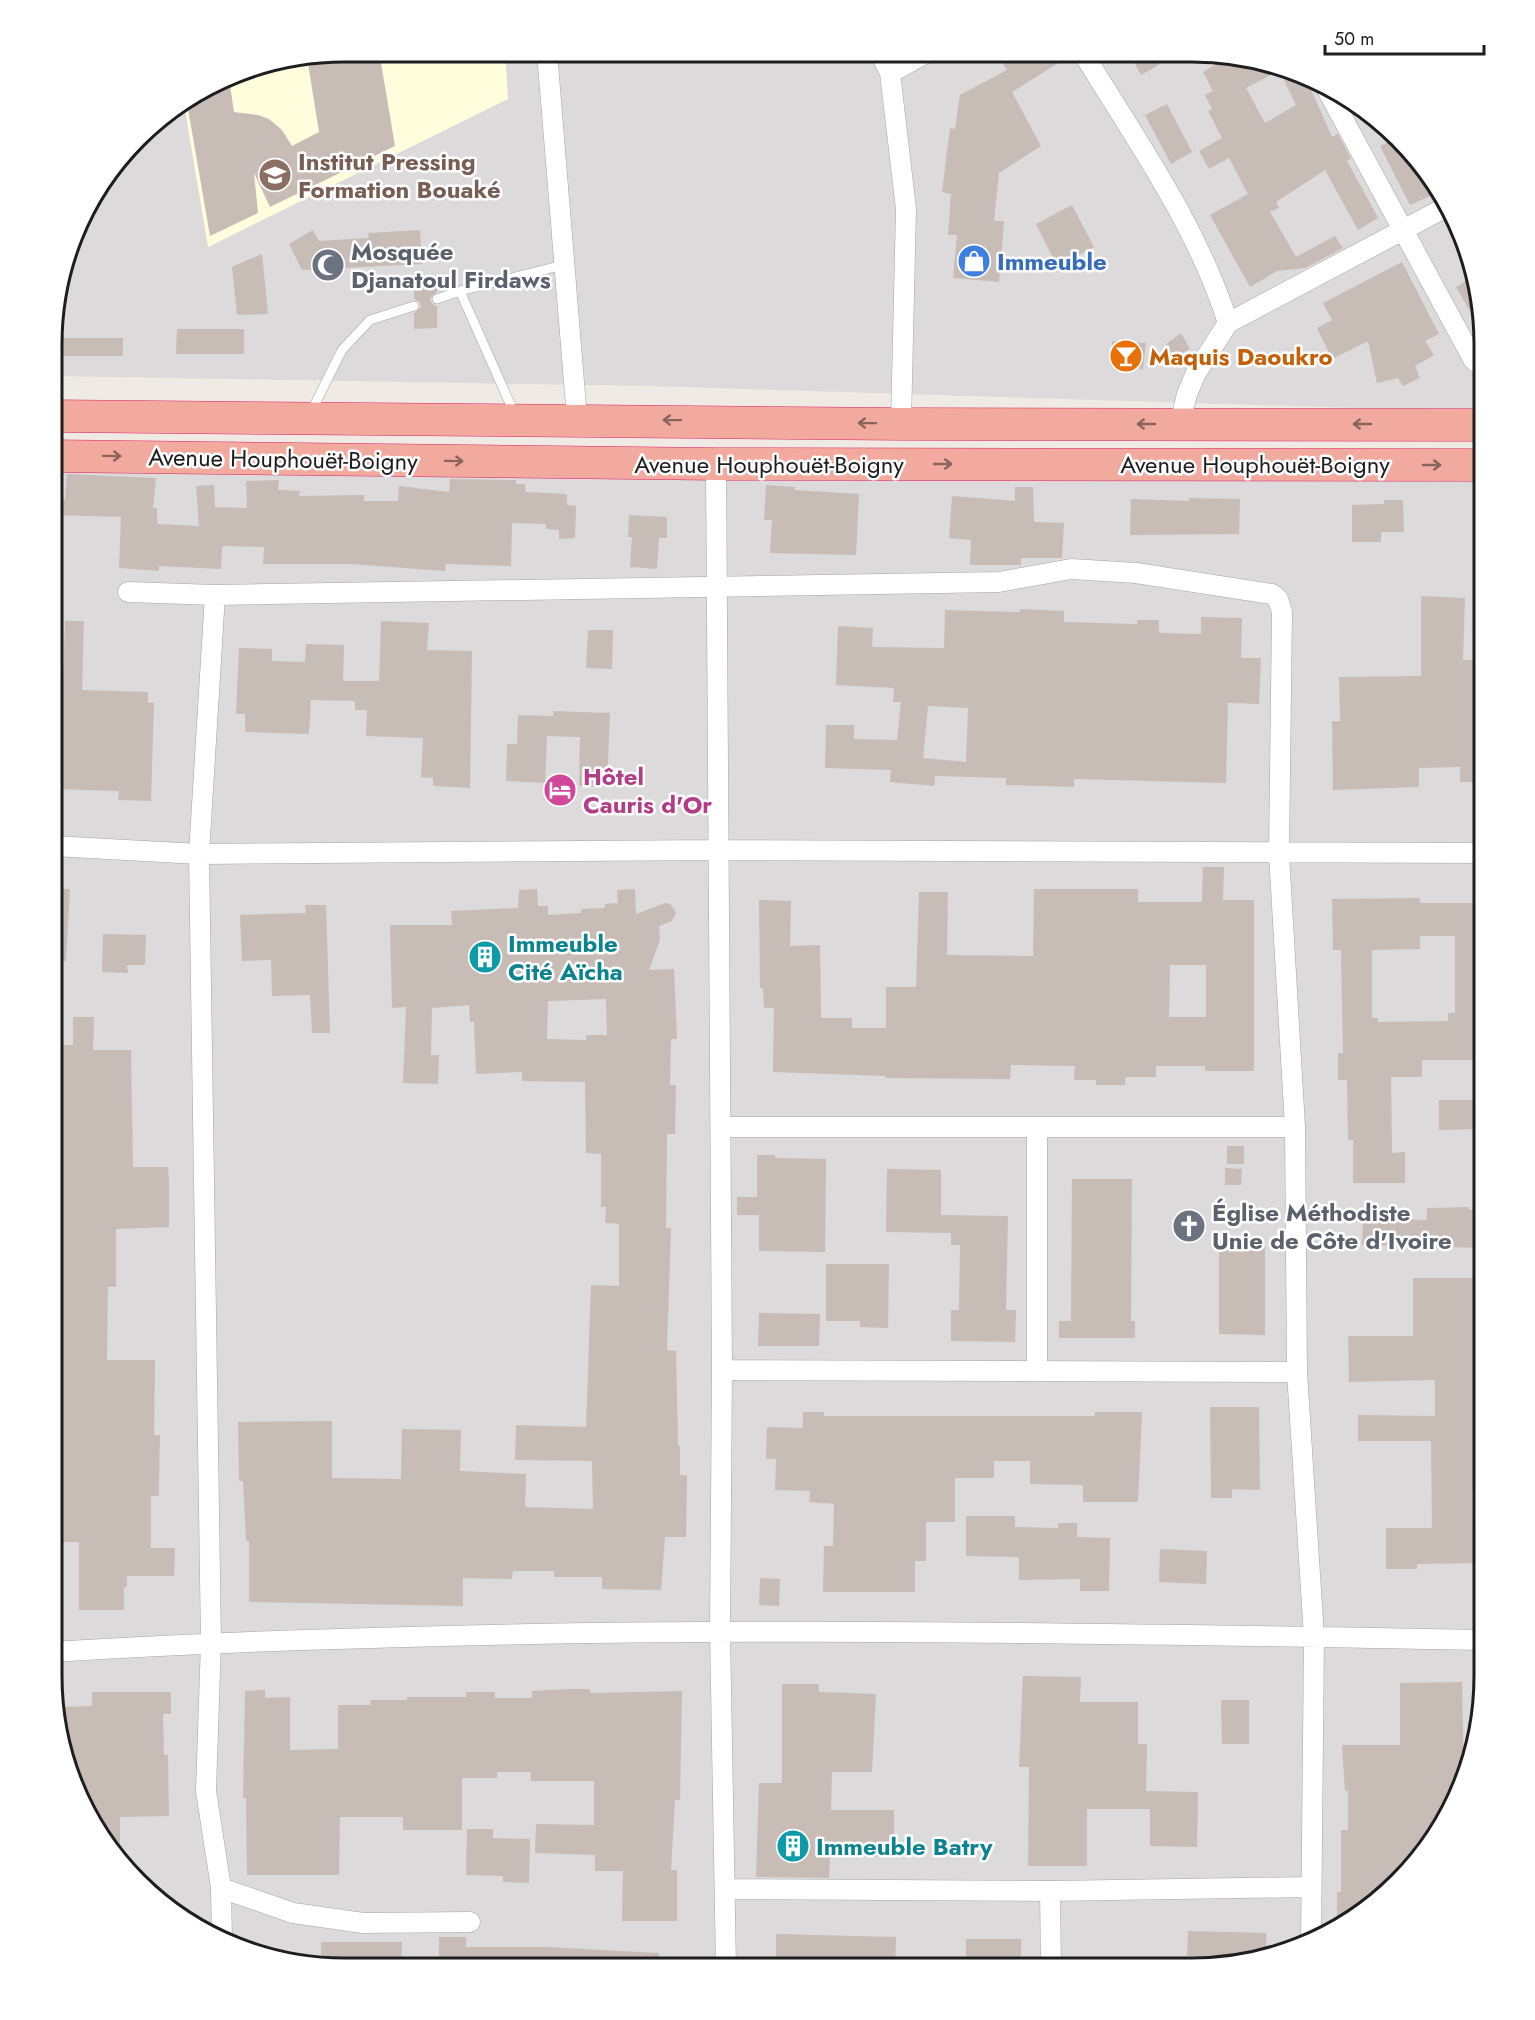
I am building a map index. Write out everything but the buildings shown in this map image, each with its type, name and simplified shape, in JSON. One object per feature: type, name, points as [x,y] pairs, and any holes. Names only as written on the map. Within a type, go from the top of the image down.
[{"type":"highway","name":"Avenue Houphouët-Boigny","points":[[62,416],[307,419],[517,418],[901,424],[1474,425]]},
{"type":"highway","name":"Avenue Houphouët-Boigny","points":[[62,456],[716,465],[1474,465]]},
{"type":"street","points":[[548,62],[577,419]]},
{"type":"street","points":[[885,62],[890,73],[906,209],[901,424]]},
{"type":"street","points":[[890,73],[910,62]]},
{"type":"street","points":[[1089,62],[1168,189],[1220,297],[1228,322]]},
{"type":"street","points":[[1334,100],[1474,360]]},
{"type":"street","points":[[1180,423],[1187,394],[1196,373],[1228,322],[1440,210]]},
{"type":"street","points":[[716,465],[722,1370],[720,1631],[726,1958]]},
{"type":"street","points":[[128,592],[214,596],[999,582],[1071,569],[1136,573],[1272,594],[1278,599],[1282,612],[1280,854],[1295,1127],[1298,1372],[1314,1637],[1311,1931]]},
{"type":"street","points":[[214,596],[199,854],[211,1642],[206,1791],[221,1888],[222,1930]]},
{"type":"street","points":[[62,847],[199,854],[719,850],[1474,853]]},
{"type":"street","points":[[721,1126],[1295,1127]]},
{"type":"street","points":[[1037,1127],[1037,1371]]},
{"type":"street","points":[[722,1370],[1298,1372]]},
{"type":"street","points":[[62,1651],[211,1642],[720,1631],[1474,1640]]},
{"type":"street","points":[[725,1889],[1050,1891],[1311,1887]]},
{"type":"street","points":[[221,1888],[294,1913],[363,1923],[470,1922]]},
{"type":"street","points":[[1050,1891],[1051,1958]]},
{"type":"lane","points":[[437,299],[563,265]]},
{"type":"lane","points":[[460,291],[517,418]]},
{"type":"lane","points":[[307,419],[342,350],[370,320],[414,306]]},
{"type":"shaded area","points":[[325,62],[1210,62],[1264,71],[1299,83],[1348,109],[1391,144],[1426,187],[1452,236],[1464,271],[1473,325],[1474,412],[649,386],[62,376],[64,307],[76,253],[91,219],[109,187],[144,144],[172,120],[203,99],[253,76],[289,67]]},
{"type":"shaded area","name":"Institut Pressing Formation Bouaké","points":[[325,62],[506,62],[508,99],[208,247],[185,110],[203,99],[253,76],[307,64]]},
{"type":"shaded area","points":[[62,447],[1474,454],[1473,1695],[1464,1749],[1452,1784],[1426,1833],[1391,1876],[1348,1911],[1299,1937],[1264,1949],[1210,1958],[325,1958],[271,1949],[236,1937],[187,1911],[144,1876],[109,1833],[83,1784],[71,1749],[62,1695]]},
{"type":"place","name":"Institut Pressing Formation Bouaké","points":[[275,175]]},
{"type":"place","name":"Immeuble","points":[[974,261]]},
{"type":"place","name":"Mosquée Djanatoul Firdaws","points":[[328,265]]},
{"type":"place","name":"Maquis Daoukro","points":[[1126,356]]},
{"type":"place","name":"Hôtel Cauris d'Or","points":[[560,790]]},
{"type":"place","name":"Immeuble Cité Aïcha","points":[[485,957]]},
{"type":"place","name":"Église Méthodiste Unie de Côte d'Ivoire","points":[[1189,1226]]},
{"type":"place","name":"Immeuble Batry","points":[[793,1846]]}]
